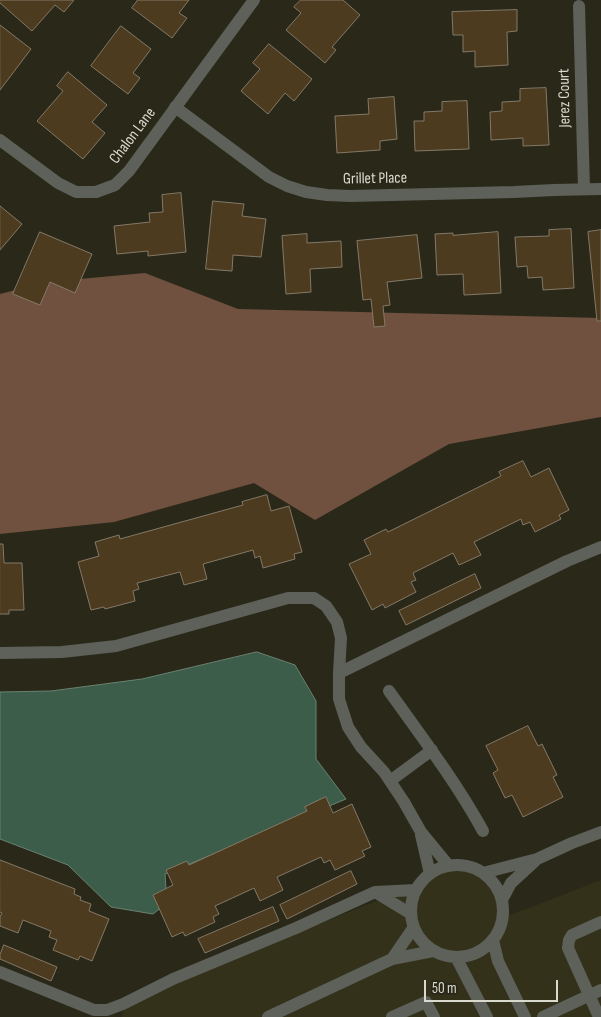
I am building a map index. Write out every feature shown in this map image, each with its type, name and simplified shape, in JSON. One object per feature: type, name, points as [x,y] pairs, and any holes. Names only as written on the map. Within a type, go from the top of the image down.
[{"type":"street","name":"Chalon Lane","points":[[0,140],[58,183],[76,192],[96,192],[115,185],[129,171],[254,0]]},
{"type":"street","name":"Jerez Court","points":[[579,6],[584,189]]},
{"type":"street","name":"Grillet Place","points":[[175,107],[269,177],[287,186],[306,192],[350,196],[601,189]]},
{"type":"street","points":[[339,672],[601,546]]},
{"type":"street","points":[[0,653],[62,652],[116,646],[288,598],[314,598],[326,606],[337,622],[341,638],[339,699],[348,727],[360,747],[384,772],[421,832],[449,866]]},
{"type":"street","points":[[389,692],[432,750],[484,831]]},
{"type":"street","points":[[390,781],[432,750]]},
{"type":"street","points":[[421,832],[430,874]]},
{"type":"street","points":[[483,873],[537,859],[601,832]]},
{"type":"street","points":[[502,900],[512,883],[537,859]]},
{"type":"street","points":[[449,866],[467,866],[483,873],[492,881],[502,900],[503,914],[500,928],[493,940],[483,950],[470,956],[444,956],[433,951],[422,941],[414,927],[411,914],[416,890],[430,874],[449,866]]},
{"type":"street","points":[[0,972],[94,1010],[107,1010],[123,1004],[173,978],[296,928],[375,892],[416,890]]},
{"type":"street","points":[[375,892],[411,914]]},
{"type":"street","points":[[600,1017],[568,948],[572,935],[601,922]]},
{"type":"street","points":[[392,959],[414,927]]},
{"type":"street","points":[[493,940],[498,962],[525,1017]]},
{"type":"street","points":[[268,1017],[392,959],[433,951]]},
{"type":"street","points":[[456,957],[487,1017]]},
{"type":"street","points":[[543,1017],[601,990]]},
{"type":"street","points":[[392,1017],[426,1002],[434,1017]]},
{"type":"shaded area","points":[[145,273],[238,309],[601,318],[601,417],[449,444],[315,520],[254,483],[114,522],[0,534],[0,294],[47,282]]},
{"type":"shaded area","points":[[257,652],[295,665],[316,701],[316,759],[346,799],[165,874],[167,903],[153,914],[111,907],[68,865],[0,839],[0,692],[51,691],[142,679]]},
{"type":"shaded area","points":[[469,860],[511,915],[601,880],[601,1017],[122,1017],[126,1002],[426,881]]},
{"type":"building","points":[[0,0],[74,0],[64,12],[55,5],[32,31],[0,3]]},
{"type":"building","points":[[138,0],[189,0],[179,13],[187,18],[172,38],[132,8]]},
{"type":"building","points":[[301,0],[343,0],[360,15],[332,47],[336,50],[325,63],[286,30],[301,13],[294,7]]},
{"type":"building","points":[[517,10],[517,31],[507,32],[508,65],[475,67],[475,51],[463,52],[463,35],[453,35],[452,12]]},
{"type":"building","points":[[0,25],[31,49],[0,90]]},
{"type":"building","points":[[121,26],[151,49],[133,73],[140,78],[128,94],[91,66]]},
{"type":"building","points":[[269,44],[312,79],[294,101],[285,93],[268,114],[241,91],[260,69],[253,63]]},
{"type":"building","points":[[68,72],[107,105],[92,122],[105,133],[83,159],[37,121],[63,91],[57,86]]},
{"type":"building","points":[[546,88],[549,145],[523,146],[523,138],[491,140],[490,112],[502,111],[502,102],[520,101],[520,89]]},
{"type":"building","points":[[394,97],[397,139],[380,141],[380,150],[337,153],[335,116],[369,114],[368,99]]},
{"type":"building","points":[[467,101],[469,149],[415,151],[414,121],[424,121],[424,112],[442,111],[442,102]]},
{"type":"building","points":[[181,193],[186,252],[148,256],[148,251],[117,254],[114,226],[150,222],[149,213],[163,212],[162,195]]},
{"type":"building","points":[[213,201],[244,204],[242,216],[266,219],[261,257],[233,255],[232,271],[206,269]]},
{"type":"building","points":[[0,206],[22,224],[0,250]]},
{"type":"building","points":[[571,229],[574,288],[543,290],[542,277],[528,278],[527,266],[517,267],[515,237],[549,236],[549,230]]},
{"type":"building","points":[[601,230],[601,321],[597,321],[588,232]]},
{"type":"building","points":[[40,232],[92,254],[75,293],[50,282],[40,305],[13,294]]},
{"type":"building","points":[[498,232],[501,293],[464,295],[463,274],[437,275],[435,234],[453,233],[453,235]]},
{"type":"building","points":[[307,234],[307,243],[341,241],[342,267],[310,269],[311,292],[286,294],[282,236]]},
{"type":"building","points":[[417,235],[422,278],[387,282],[390,305],[383,306],[385,326],[374,327],[371,299],[363,300],[357,241]]},
{"type":"building","points":[[523,461],[531,477],[549,468],[569,510],[559,515],[561,519],[535,532],[530,522],[523,525],[521,519],[474,542],[481,555],[459,565],[453,553],[413,573],[416,580],[411,582],[416,592],[385,608],[383,604],[372,610],[349,564],[371,554],[364,540],[386,529],[388,532],[501,476],[499,472]]},
{"type":"building","points":[[267,495],[271,511],[289,506],[302,552],[294,554],[295,559],[263,568],[260,556],[255,558],[253,550],[203,564],[207,579],[184,585],[180,572],[137,583],[139,589],[133,591],[135,601],[105,609],[104,607],[91,610],[78,562],[99,556],[95,542],[119,535],[120,539],[243,505],[242,502]]},
{"type":"building","points":[[0,544],[3,544],[4,563],[22,563],[24,610],[9,610],[9,614],[0,614]]},
{"type":"building","points":[[475,574],[481,588],[406,625],[399,611]]},
{"type":"building","points":[[528,726],[538,746],[542,744],[557,775],[553,777],[563,797],[523,817],[512,795],[505,798],[493,773],[498,770],[486,746]]},
{"type":"building","points":[[326,797],[333,813],[352,804],[371,847],[362,851],[365,856],[335,870],[330,860],[324,863],[321,857],[277,877],[283,890],[260,901],[254,888],[215,906],[219,914],[213,917],[215,922],[185,936],[183,932],[172,937],[153,895],[173,885],[166,870],[187,861],[189,865],[307,811],[305,807]]},
{"type":"building","points":[[0,860],[75,889],[74,894],[81,897],[80,900],[91,904],[89,911],[109,919],[92,961],[80,956],[78,960],[53,950],[57,940],[49,937],[51,931],[23,920],[18,933],[0,926],[2,913],[0,912]]},
{"type":"building","points":[[351,871],[357,884],[287,919],[280,905]]},
{"type":"building","points":[[273,907],[279,921],[205,953],[198,939]]},
{"type":"building","points":[[4,945],[57,967],[51,981],[0,959]]}]
